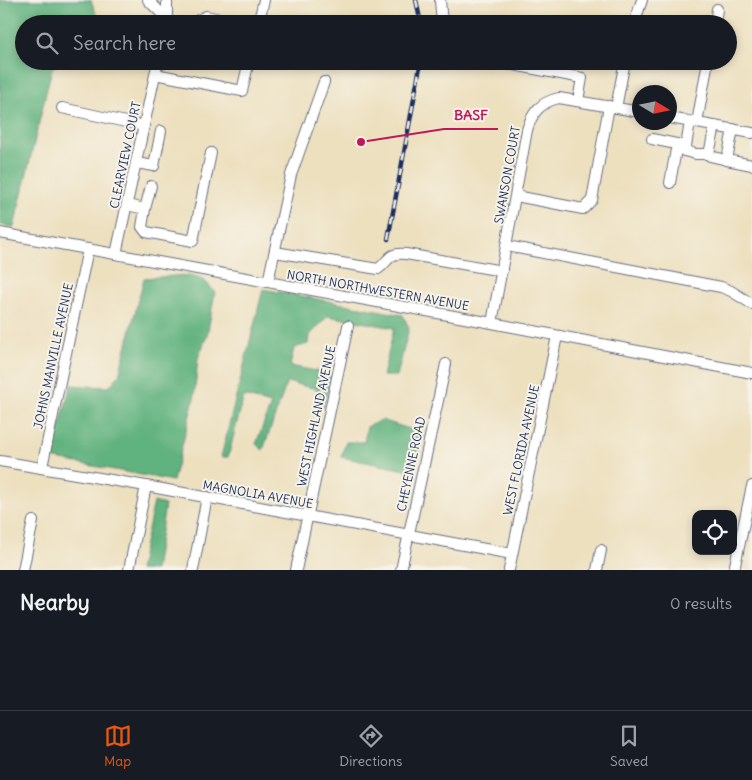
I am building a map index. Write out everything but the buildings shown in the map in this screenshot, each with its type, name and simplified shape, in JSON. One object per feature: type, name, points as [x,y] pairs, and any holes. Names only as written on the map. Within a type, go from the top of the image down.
[{"type":"street","points":[[148,0],[161,15]]},
{"type":"street","points":[[166,15],[167,0]]},
{"type":"street","points":[[260,15],[264,0]]},
{"type":"street","points":[[440,0],[441,15]]},
{"type":"street","points":[[637,15],[642,0]]},
{"type":"street","points":[[717,15],[718,9]]},
{"type":"street","name":"CLEARVIEW COURT","points":[[116,254],[156,70]]},
{"type":"street","points":[[155,74],[242,90],[247,70]]},
{"type":"street","points":[[540,70],[582,78],[578,101]]},
{"type":"street","points":[[516,196],[583,209],[592,200],[623,70]]},
{"type":"street","points":[[670,183],[681,145],[694,122],[706,70]]},
{"type":"street","points":[[268,282],[291,175],[324,82]]},
{"type":"street","name":"SWANSON COURT","points":[[492,323],[527,130],[532,115],[538,108],[551,100],[564,98],[632,111]]},
{"type":"street","points":[[62,108],[144,126]]},
{"type":"street","points":[[677,119],[752,133]]},
{"type":"street","points":[[709,154],[715,126]]},
{"type":"street","points":[[727,160],[733,130]]},
{"type":"street","points":[[136,163],[154,166],[161,131]]},
{"type":"street","points":[[652,139],[681,145]]},
{"type":"street","points":[[681,145],[684,151],[696,154],[709,154],[710,156],[752,165]]},
{"type":"street","points":[[150,186],[142,227],[146,232],[193,241],[211,153]]},
{"type":"street","points":[[127,205],[146,209]]},
{"type":"street","name":"NORTH NORTHWESTERN AVENUE","points":[[0,233],[492,323],[752,373]]},
{"type":"street","points":[[506,246],[721,287],[752,304]]},
{"type":"street","name":"JOHNS MANVILLE AVENUE","points":[[42,467],[88,249]]},
{"type":"street","points":[[275,252],[378,270],[391,255],[397,253],[502,271]]},
{"type":"street","name":"WEST HIGHLAND AVENUE","points":[[296,570],[348,326]]},
{"type":"street","name":"WEST FLORIDA AVENUE","points":[[508,570],[557,336]]},
{"type":"street","name":"CHEYENNE ROAD","points":[[402,570],[446,364]]},
{"type":"street","name":"MAGNOLIA AVENUE","points":[[0,461],[208,497],[512,554]]},
{"type":"street","points":[[129,570],[146,486]]},
{"type":"street","points":[[734,570],[752,486]]},
{"type":"street","points":[[193,570],[208,497]]},
{"type":"street","points":[[23,570],[33,521]]},
{"type":"street","points":[[597,570],[601,550]]},
{"type":"green space","points":[[0,0],[91,0],[97,15],[15,15],[15,70],[52,70],[14,227],[0,225]]},
{"type":"green space","points":[[189,275],[204,280],[215,292],[207,336],[198,358],[194,399],[173,481],[51,458],[71,385],[109,387],[119,375],[144,278]]},
{"type":"green space","points":[[263,289],[403,315],[409,328],[397,376],[383,376],[394,328],[328,316],[309,336],[308,344],[294,348],[290,366],[332,374],[323,408],[315,404],[317,389],[287,382],[263,450],[256,444],[271,404],[244,396],[228,457],[221,457]]},
{"type":"green space","points":[[381,420],[423,433],[415,472],[341,457],[346,442],[364,442],[367,427]]},
{"type":"green space","points":[[154,502],[165,505],[155,570],[139,570]]},
{"type":"railway","points":[[416,0],[419,15]]},
{"type":"railway","points":[[388,239],[419,70]]},
{"type":"place","name":"BASF","points":[[361,142]]}]
